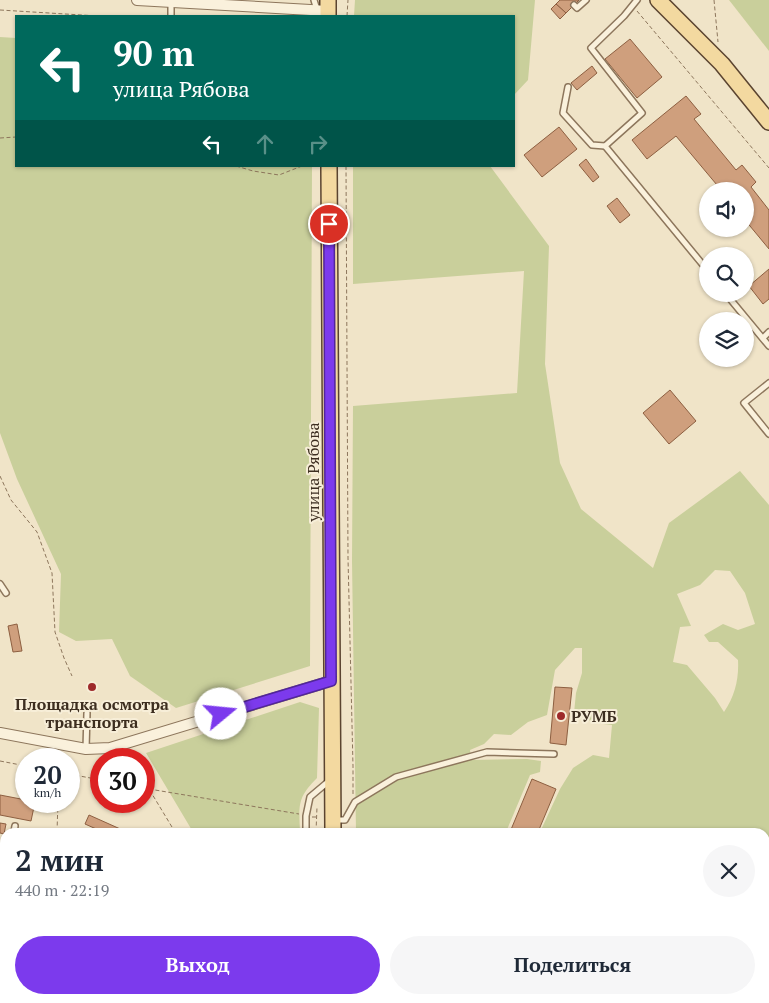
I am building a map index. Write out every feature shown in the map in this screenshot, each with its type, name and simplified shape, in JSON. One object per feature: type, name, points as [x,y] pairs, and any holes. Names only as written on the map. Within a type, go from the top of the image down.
[{"type":"main road","points":[[658,0],[722,64],[769,122]]},
{"type":"main road","name":"улица Рябова","points":[[329,167],[333,826]]},
{"type":"street","points":[[137,0],[249,11],[323,7]]},
{"type":"street","points":[[0,733],[86,749],[110,748],[331,681]]},
{"type":"lane","points":[[574,5],[577,8],[586,0]]},
{"type":"lane","points":[[568,86],[563,113],[592,146],[605,146],[642,112],[591,48],[637,0]]},
{"type":"lane","points":[[171,2],[171,15]]},
{"type":"lane","points":[[605,146],[699,260]]},
{"type":"lane","points":[[733,302],[769,346]]},
{"type":"lane","points":[[762,338],[769,332]]},
{"type":"lane","points":[[769,383],[744,402],[769,434]]},
{"type":"lane","points":[[0,584],[6,593]]},
{"type":"lane","points":[[86,749],[87,713]]},
{"type":"lane","points":[[333,826],[345,820],[355,802],[396,777],[487,752],[554,754]]},
{"type":"lane","points":[[306,828],[306,816],[310,797],[333,778]]},
{"type":"path","points":[[347,15],[348,0]]},
{"type":"path","points":[[714,0],[718,43]]},
{"type":"path","points":[[633,6],[769,168]]},
{"type":"path","points":[[0,10],[82,15]]},
{"type":"path","points":[[0,138],[15,137]]},
{"type":"path","points":[[240,167],[279,175],[299,167]]},
{"type":"path","points":[[346,167],[348,549],[354,789],[352,800]]},
{"type":"path","points":[[0,476],[11,500],[37,532],[52,573],[55,632],[72,676]]},
{"type":"path","points":[[0,761],[15,764]]},
{"type":"path","points":[[155,790],[317,817]]},
{"type":"path","points":[[155,799],[173,828]]},
{"type":"path","points":[[316,828],[317,807]]},
{"type":"path","points":[[57,828],[58,813]]},
{"type":"green space","points":[[355,0],[535,0],[528,80],[515,94],[515,15],[354,15]]},
{"type":"green space","points":[[729,0],[769,0],[769,51]]},
{"type":"green space","points":[[0,37],[15,38],[15,167],[312,167],[310,666],[176,708],[130,676],[112,639],[76,641],[59,632],[61,574],[17,479],[0,433]]},
{"type":"green space","points":[[353,167],[491,167],[549,246],[545,364],[560,463],[581,509],[653,568],[669,523],[740,471],[769,505],[769,828],[542,828],[560,789],[573,768],[593,755],[609,758],[612,725],[595,723],[574,713],[576,693],[582,673],[582,648],[575,648],[555,670],[547,715],[528,722],[511,735],[494,734],[484,744],[470,750],[471,760],[527,759],[541,761],[540,772],[530,775],[508,828],[356,828],[352,561],[353,406],[517,393],[524,271],[353,284]],"holes":[[[715,570],[730,571],[745,593],[755,624],[738,630],[723,624],[704,635],[709,642],[718,642],[738,660],[736,687],[724,712],[715,698],[687,665],[673,662],[680,627],[691,626],[677,594],[700,585]]]},
{"type":"green space","points":[[300,702],[319,708],[317,778],[306,791],[301,802],[300,828],[191,828],[155,768],[155,750]]},
{"type":"building","points":[[560,0],[579,0],[566,13],[556,4]]},
{"type":"building","points":[[556,4],[566,13],[560,19],[551,9]]},
{"type":"building","points":[[630,39],[662,77],[637,98],[605,59]]},
{"type":"building","points":[[592,66],[597,73],[577,90],[571,83]]},
{"type":"building","points":[[686,96],[701,114],[694,119],[736,170],[742,165],[756,182],[754,184],[754,182],[714,182],[676,136],[647,159],[632,140]]},
{"type":"building","points":[[559,127],[577,149],[542,177],[524,155]]},
{"type":"building","points":[[586,159],[599,177],[593,182],[579,165]]},
{"type":"building","points":[[754,191],[769,210],[769,249],[754,231]]},
{"type":"building","points":[[617,198],[630,215],[620,223],[607,206]]},
{"type":"building","points":[[769,269],[769,299],[763,304],[754,292],[754,282]]},
{"type":"building","points":[[670,390],[696,421],[669,444],[643,413]]},
{"type":"building","points":[[17,624],[22,651],[13,652],[8,626]]},
{"type":"building","name":"РУМБ","points":[[555,687],[572,688],[566,745],[550,743]]},
{"type":"building","points":[[532,779],[556,789],[540,828],[512,828]]},
{"type":"building","points":[[0,795],[15,798],[15,813],[33,813],[31,821],[0,815]]},
{"type":"building","points":[[89,815],[118,828],[94,828],[85,824]]},
{"type":"building","points":[[0,823],[6,824],[5,828],[0,828]]},
{"type":"place","name":"Площадка осмотра транспорта","points":[[92,687]]},
{"type":"place","name":"РУМБ","points":[[561,716]]},
{"type":"route","points":[[221,714],[331,681],[329,224]]}]
